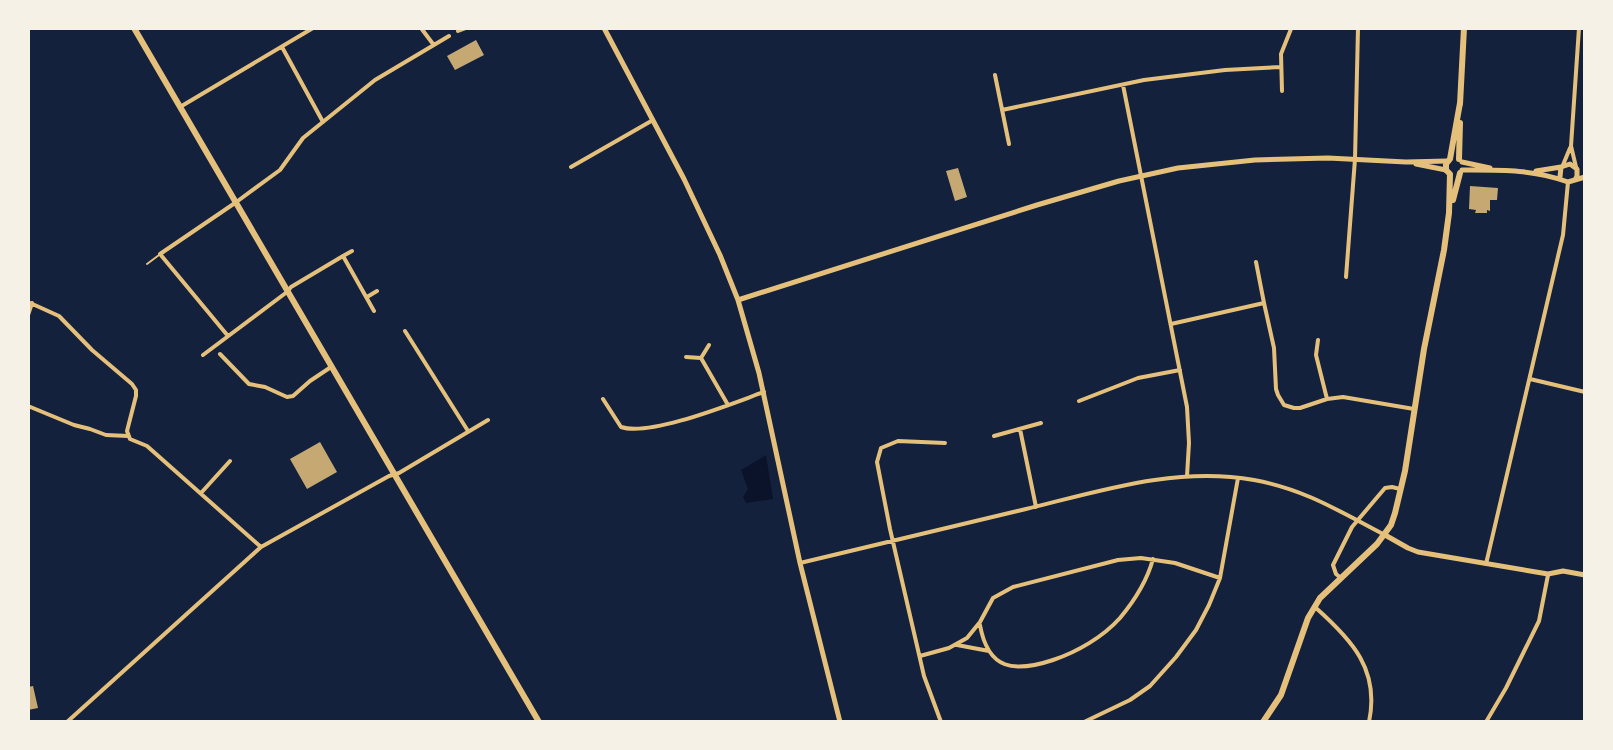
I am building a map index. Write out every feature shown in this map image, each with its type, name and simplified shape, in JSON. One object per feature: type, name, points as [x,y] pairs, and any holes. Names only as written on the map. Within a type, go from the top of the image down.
[{"type":"main road","points":[[134,28],[539,722]]},
{"type":"main road","points":[[1263,722],[1281,695],[1314,606],[1385,535],[1395,513],[1460,166],[1464,28]]},
{"type":"main road","points":[[1449,213],[1448,160],[1460,103]]},
{"type":"main road","points":[[1448,160],[1460,166]]},
{"type":"main road","points":[[1448,172],[1460,166]]},
{"type":"street","points":[[180,107],[313,28]]},
{"type":"street","points":[[421,28],[433,44]]},
{"type":"street","points":[[458,31],[466,28]]},
{"type":"street","points":[[604,28],[704,220],[738,300],[764,392],[800,563],[840,722]]},
{"type":"street","points":[[1346,277],[1355,159],[1358,28]]},
{"type":"street","points":[[1486,564],[1563,235],[1572,181],[1577,176],[1571,146],[1579,28]]},
{"type":"street","points":[[1282,91],[1281,54],[1291,29]]},
{"type":"street","points":[[228,336],[160,254],[280,170],[303,138],[375,80],[449,36]]},
{"type":"street","points":[[282,47],[323,122]]},
{"type":"street","points":[[1577,57],[1585,57]]},
{"type":"street","points":[[1002,110],[1144,80],[1281,67]]},
{"type":"street","points":[[995,75],[1009,144]]},
{"type":"street","points":[[1123,85],[1188,416],[1187,476]]},
{"type":"street","points":[[571,167],[653,120]]},
{"type":"street","points":[[1561,178],[1559,171],[1571,146]]},
{"type":"street","points":[[738,300],[1037,205],[1178,168],[1255,160],[1448,160]]},
{"type":"street","points":[[1406,162],[1448,172]]},
{"type":"street","points":[[1460,166],[1531,172],[1572,181],[1585,175],[1570,164],[1531,172]]},
{"type":"street","points":[[203,355],[291,287],[352,251]]},
{"type":"street","points":[[343,256],[374,311]]},
{"type":"street","points":[[1256,262],[1274,348],[1276,389],[1284,405],[1294,408],[1343,397],[1414,409]]},
{"type":"street","points":[[367,297],[377,291]]},
{"type":"street","points":[[28,315],[30,303],[59,316],[132,384],[136,396],[128,423],[130,439],[147,446],[261,547]]},
{"type":"street","points":[[1171,324],[1264,303]]},
{"type":"street","points":[[405,331],[468,431]]},
{"type":"street","points":[[1318,340],[1316,355],[1327,399]]},
{"type":"street","points":[[701,358],[709,345]]},
{"type":"street","points":[[220,354],[249,384],[287,397],[293,396],[331,367]]},
{"type":"street","points":[[686,357],[701,358]]},
{"type":"street","points":[[701,358],[728,405]]},
{"type":"street","points":[[1079,401],[1138,378],[1180,370]]},
{"type":"street","points":[[1530,379],[1585,392]]},
{"type":"street","points":[[603,399],[621,427],[635,430],[692,417],[764,392]]},
{"type":"street","points":[[28,406],[106,435],[128,436]]},
{"type":"street","points":[[67,722],[261,547],[488,420]]},
{"type":"street","points":[[994,436],[1041,423]]},
{"type":"street","points":[[1020,429],[1036,507]]},
{"type":"street","points":[[941,722],[924,676],[877,462],[881,448],[898,441],[945,443]]},
{"type":"street","points":[[201,493],[230,461]]},
{"type":"street","points":[[800,563],[1143,482],[1187,476],[1238,478],[1280,486],[1331,505],[1418,552],[1548,574],[1563,571],[1585,575]]},
{"type":"street","points":[[1084,722],[1119,706],[1150,686],[1196,630],[1220,578],[1238,478]]},
{"type":"street","points":[[1341,578],[1333,570],[1333,565],[1352,527],[1385,488],[1401,489]]},
{"type":"street","points":[[920,656],[957,645],[967,638],[998,593],[1118,560],[1153,559],[1220,578]]},
{"type":"street","points":[[980,622],[989,651],[1005,664],[1027,668],[1074,652],[1120,618],[1143,586],[1153,559]]},
{"type":"street","points":[[1486,722],[1539,621],[1548,574]]},
{"type":"street","points":[[1314,606],[1365,664],[1372,695],[1369,722]]},
{"type":"street","points":[[957,645],[989,651]]},
{"type":"lane","points":[[147,264],[160,254]]},
{"type":"water","points":[[766,455],[773,499],[746,503],[743,497],[748,489],[741,470]]},
{"type":"building","points":[[476,40],[484,55],[455,70],[447,56]]},
{"type":"building","points":[[958,168],[967,197],[955,201],[946,171]]},
{"type":"building","points":[[1470,186],[1498,188],[1497,200],[1490,200],[1490,211],[1475,213],[1476,210],[1469,209]]},
{"type":"building","points":[[320,442],[337,472],[307,489],[290,459]]},
{"type":"building","points":[[33,686],[38,708],[28,710],[28,687]]}]
